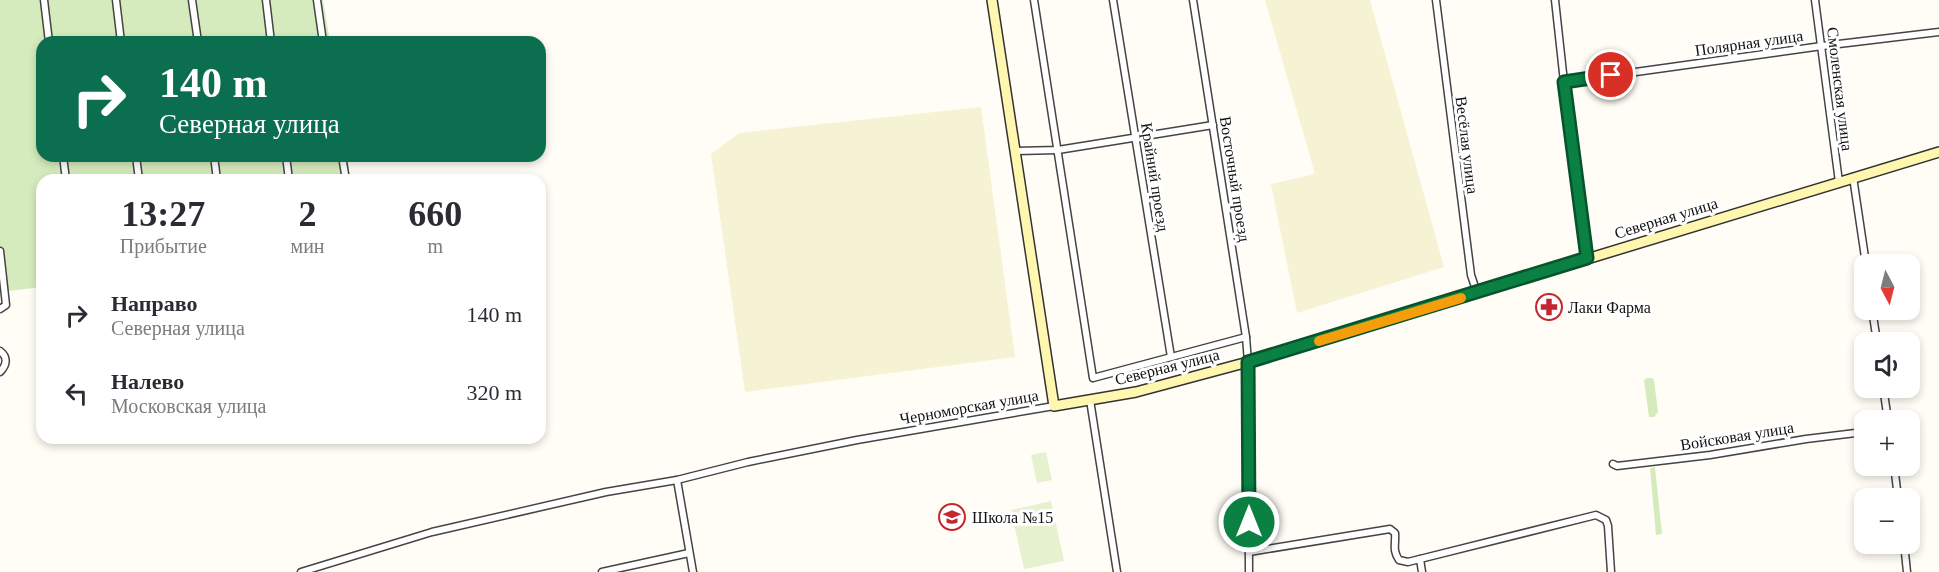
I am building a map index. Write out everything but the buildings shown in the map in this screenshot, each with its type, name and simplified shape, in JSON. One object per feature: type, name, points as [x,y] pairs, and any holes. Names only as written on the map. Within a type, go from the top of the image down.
[{"type":"street","points":[[44,0],[48,36]]},
{"type":"street","points":[[116,0],[120,36]]},
{"type":"street","points":[[192,0],[197,36]]},
{"type":"street","points":[[266,0],[270,36]]},
{"type":"street","points":[[317,0],[322,36]]},
{"type":"street","points":[[992,0],[1054,406]]},
{"type":"street","name":"Северная улица","points":[[1034,0],[1093,378],[1171,357]]},
{"type":"street","name":"Крайний проезд","points":[[1113,0],[1171,357]]},
{"type":"street","name":"Восточный проезд","points":[[1192,0],[1246,337],[1249,572]]},
{"type":"street","name":"Весёлая улица","points":[[1436,0],[1471,275],[1477,293]]},
{"type":"street","points":[[1555,0],[1587,258]]},
{"type":"street","name":"Смоленская улица","points":[[1815,0],[1839,182]]},
{"type":"street","name":"Полярная улица","points":[[1564,82],[1939,32]]},
{"type":"street","points":[[1016,152],[1058,150],[1213,125]]},
{"type":"street","name":"Северная улица","points":[[1054,406],[1136,392],[1248,362],[1939,152]]},
{"type":"street","points":[[1853,177],[1865,254]]},
{"type":"street","points":[[0,251],[6,304],[0,309]]},
{"type":"street","points":[[1171,357],[1246,337]]},
{"type":"street","points":[[0,351],[6,358],[5,365],[0,372]]},
{"type":"street","points":[[1090,400],[1117,572]]},
{"type":"street","name":"Черноморская улица","points":[[301,572],[432,532],[606,492],[677,480],[748,462],[888,434],[1054,406]]},
{"type":"street","name":"Войсковая улица","points":[[1613,464],[1617,466],[1692,457],[1854,433]]},
{"type":"street","points":[[677,480],[693,572]]},
{"type":"street","points":[[1249,552],[1390,529],[1395,533],[1393,546],[1395,553],[1399,560],[1408,562],[1596,515],[1606,520],[1608,526],[1611,572]]},
{"type":"street","points":[[602,572],[689,553]]},
{"type":"street","points":[[1905,554],[1907,572]]},
{"type":"street","points":[[1420,559],[1422,572]]},
{"type":"shaded area","points":[[1265,0],[1370,0],[1444,267],[1297,313],[1271,184],[1315,174]]},
{"type":"shaded area","points":[[981,107],[1015,357],[745,392],[711,154],[739,133]]},
{"type":"green space","points":[[0,0],[323,0],[329,36],[36,36],[36,162],[348,162],[349,174],[36,174],[36,288],[0,292]]},
{"type":"green space","points":[[1647,378],[1654,380],[1658,412],[1654,417],[1649,417],[1644,380]]},
{"type":"green space","points":[[1046,452],[1052,480],[1037,483],[1031,455]]},
{"type":"green space","points":[[1655,467],[1662,534],[1656,535],[1650,468]]},
{"type":"green space","points":[[1051,501],[1064,561],[1024,569],[1011,510]]},
{"type":"slow traffic","points":[[1319,341],[1461,298]]},
{"type":"place","name":"Лаки Фарма","points":[[1549,307]]},
{"type":"place","name":"Школа №15","points":[[952,517]]},
{"type":"route","points":[[1249,522],[1248,362],[1587,258],[1564,82],[1611,75]]}]
